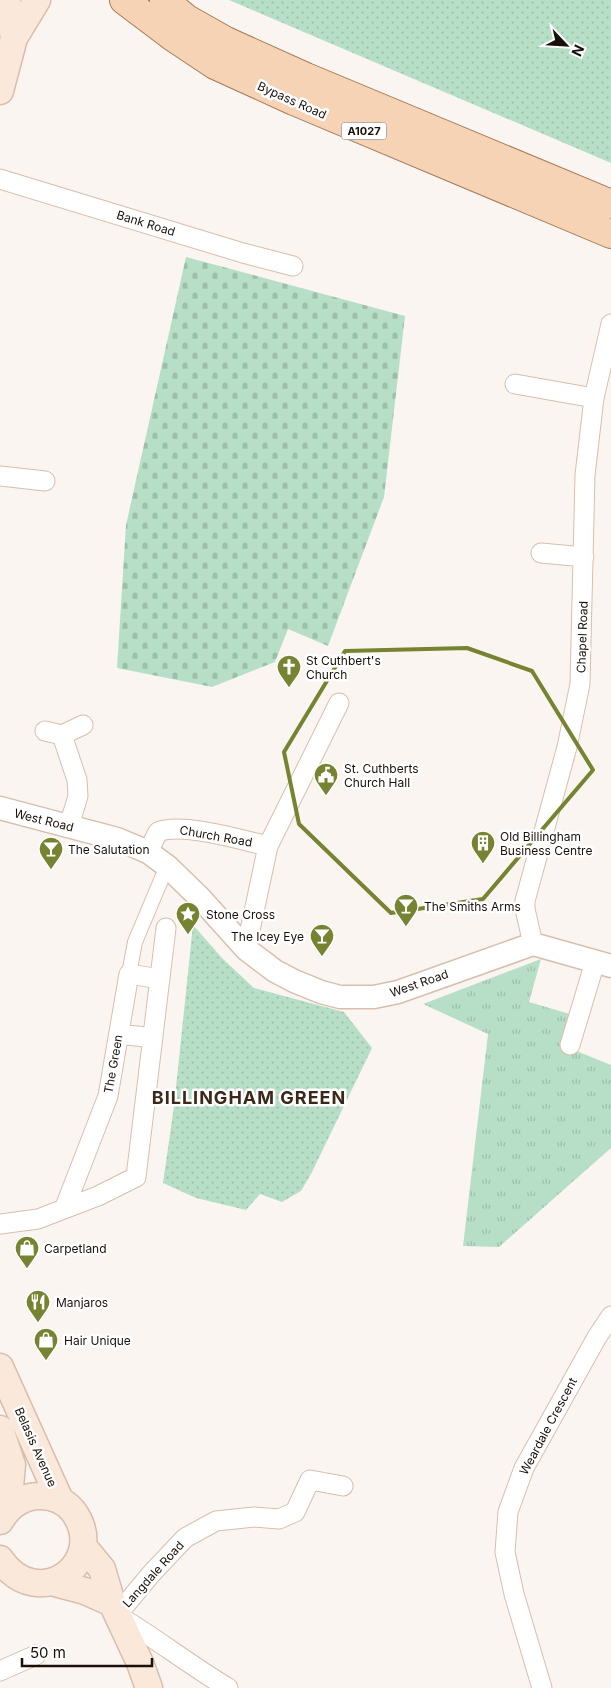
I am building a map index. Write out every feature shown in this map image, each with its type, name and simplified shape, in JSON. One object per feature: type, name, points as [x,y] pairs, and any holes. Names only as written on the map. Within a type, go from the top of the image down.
[{"type":"main road","points":[[7,0],[14,38]]},
{"type":"main road","points":[[0,91],[14,38],[37,0]]},
{"type":"main road","name":"Bypass Road","points":[[124,0],[173,37],[215,65],[294,101],[611,234]]},
{"type":"main road","name":"A1027","points":[[164,0],[187,19],[235,45],[306,77],[611,204]]},
{"type":"main road","name":"Belasis Avenue","points":[[0,1367],[60,1500]]},
{"type":"main road","name":"Belasis Avenue","points":[[0,1429],[6,1467],[4,1515]]},
{"type":"main road","name":"Belasis Avenue","points":[[4,1515],[19,1500],[32,1496],[46,1496],[60,1500],[71,1508],[79,1519],[83,1532],[83,1546]]},
{"type":"main road","points":[[83,1546],[102,1569],[114,1609],[149,1688]]},
{"type":"main road","points":[[51,1582],[63,1577],[72,1569],[80,1558],[83,1546]]},
{"type":"main road","points":[[0,1559],[8,1570],[9,1579],[34,1583],[51,1582],[85,1591],[114,1609]]},
{"type":"street","name":"Bank Road","points":[[0,178],[243,253],[293,266]]},
{"type":"street","name":"Chapel Road","points":[[533,944],[525,901],[567,747],[580,684],[585,475],[594,398],[611,324]]},
{"type":"street","points":[[515,384],[594,398]]},
{"type":"street","points":[[0,476],[45,481]]},
{"type":"street","points":[[541,553],[584,557]]},
{"type":"street","name":"Church Road","points":[[246,948],[268,846],[339,702]]},
{"type":"street","points":[[69,826],[78,796],[77,780],[53,733],[83,725]]},
{"type":"street","name":"West Road","points":[[0,808],[117,839],[148,852],[167,866],[201,899],[246,948],[275,971],[321,992],[340,996],[374,997],[398,992],[533,944]]},
{"type":"street","name":"Church Road","points":[[148,852],[158,832],[165,829],[185,828],[268,846]]},
{"type":"street","name":"The Green","points":[[65,1207],[108,1096],[135,942],[167,866]]},
{"type":"street","points":[[0,1224],[38,1219],[65,1207],[98,1196],[136,1177],[166,928]]},
{"type":"street","points":[[533,944],[603,964],[570,1045]]},
{"type":"street","points":[[129,974],[160,979]]},
{"type":"street","points":[[119,1034],[154,1038]]},
{"type":"street","name":"Weardale Crescent","points":[[542,1688],[514,1594],[505,1552],[508,1512],[524,1468],[597,1336],[611,1316]]},
{"type":"street","points":[[6,1467],[38,1453]]},
{"type":"street","name":"Langdale Road","points":[[114,1609],[185,1538],[216,1521],[254,1517],[279,1519],[296,1512],[310,1480],[343,1486]]},
{"type":"street","points":[[114,1609],[204,1674],[228,1688]]},
{"type":"street","points":[[0,1671],[36,1655]]},
{"type":"highlighted area","points":[[467,648],[532,671],[593,770],[483,899],[391,913],[299,824],[284,752],[345,651]]},
{"type":"green space","points":[[229,0],[611,0],[611,163]]},
{"type":"green space","points":[[186,257],[405,316],[384,497],[328,646],[288,629],[275,662],[212,687],[117,668],[126,525]]},
{"type":"green space","name":"BILLINGHAM GREEN","points":[[193,925],[223,959],[254,988],[344,1012],[372,1048],[301,1191],[282,1202],[260,1194],[246,1210],[196,1198],[163,1183],[174,1106]]},
{"type":"green space","points":[[541,959],[529,1002],[573,1015],[574,1050],[611,1065],[611,1148],[499,1247],[463,1246],[488,1034],[423,1004]]},
{"type":"place","name":"St Cuthbert's Church","points":[[289,688]]},
{"type":"place","name":"St. Cuthberts Church Hall","points":[[326,796]]},
{"type":"place","name":"Old Billingham Business Centre","points":[[483,864]]},
{"type":"place","name":"The Salutation","points":[[51,870]]},
{"type":"place","name":"The Smiths Arms","points":[[406,927]]},
{"type":"place","name":"Stone Cross","points":[[188,935]]},
{"type":"place","name":"The Icey Eye","points":[[322,957]]},
{"type":"place","name":"Carpetland","points":[[27,1269]]},
{"type":"place","name":"Manjaros","points":[[38,1323]]},
{"type":"place","name":"Hair Unique","points":[[46,1361]]},
{"type":"district","name":"BILLINGHAM GREEN","points":[[249,1097]]}]
